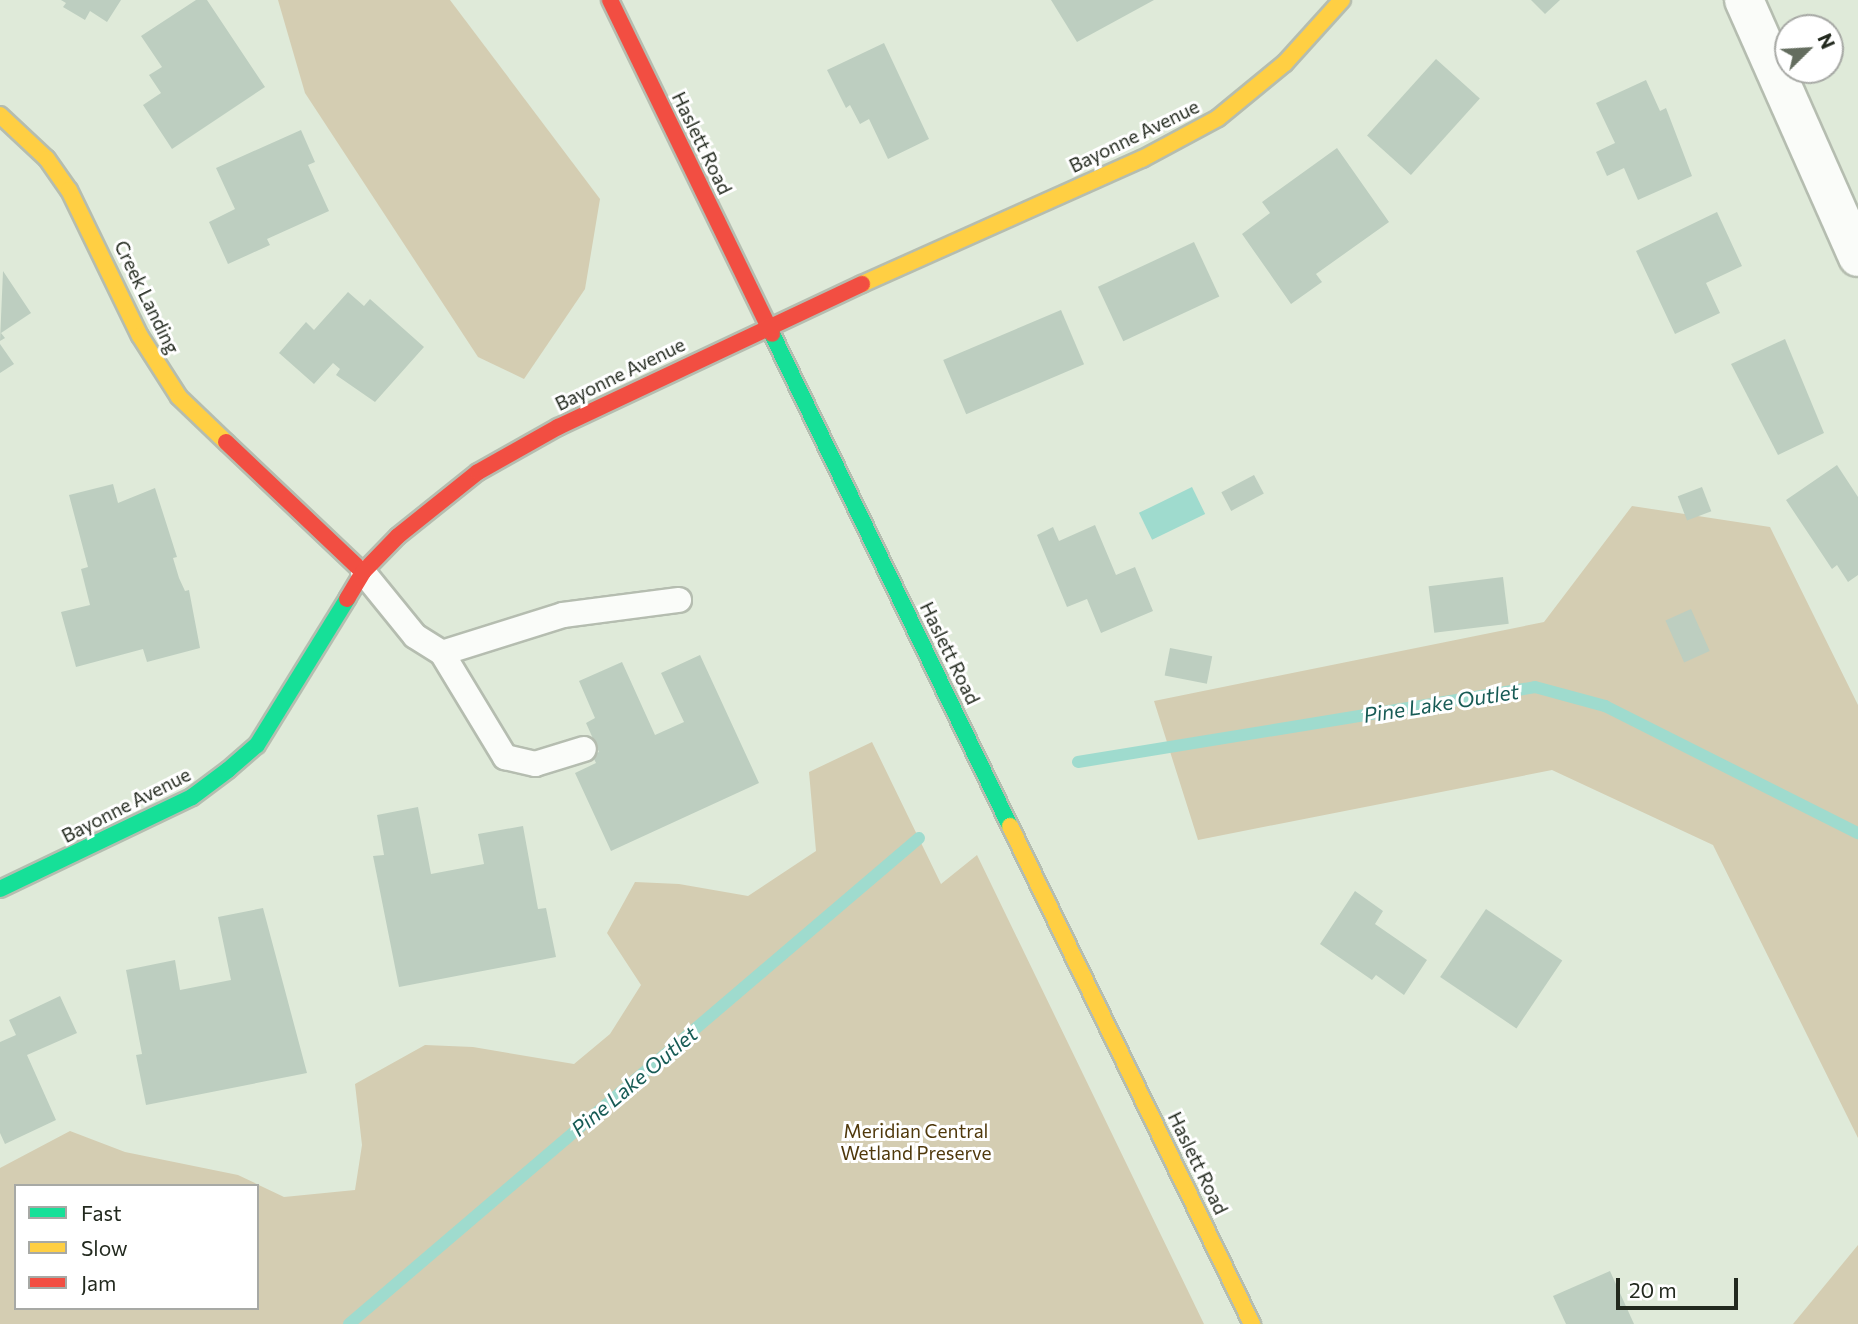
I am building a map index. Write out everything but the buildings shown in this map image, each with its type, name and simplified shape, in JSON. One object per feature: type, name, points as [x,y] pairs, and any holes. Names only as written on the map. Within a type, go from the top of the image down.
[{"type":"street","name":"Haslett Road","points":[[610,0],[1252,1324]]},
{"type":"street","name":"Bayonne Avenue","points":[[0,889],[192,797],[257,745],[363,572],[440,499],[488,466],[768,326],[1142,159],[1219,118],[1285,63],[1342,0]]},
{"type":"street","points":[[1744,0],[1857,253]]},
{"type":"street","name":"Creek Landing","points":[[0,115],[47,159],[69,190],[140,337],[179,397],[363,572]]},
{"type":"lane","points":[[363,572],[415,636],[442,653],[505,757],[535,764],[584,749]]},
{"type":"lane","points":[[442,653],[564,615],[679,600]]},
{"type":"green space","points":[[278,0],[450,0],[600,199],[585,289],[524,379],[478,357],[305,93]]},
{"type":"green space","points":[[1632,506],[1770,527],[1858,705],[1858,1138],[1713,845],[1552,770],[1198,840],[1154,701],[1544,622]]},
{"type":"green space","name":"Meridian Central Wetland Preserve","points":[[872,742],[941,884],[977,855],[1204,1324],[0,1324],[0,1168],[70,1131],[125,1152],[238,1175],[257,1184],[14,1184],[14,1310],[259,1310],[259,1185],[284,1197],[355,1190],[362,1145],[355,1084],[425,1045],[473,1047],[574,1064],[610,1034],[641,985],[607,933],[635,882],[679,884],[748,896],[816,851],[809,772]]},
{"type":"green space","points":[[1858,1245],[1858,1324],[1793,1324]]},
{"type":"water","points":[[1192,487],[1205,514],[1152,540],[1139,513]]},
{"type":"waterway","name":"Pine Lake Outlet","points":[[1078,762],[1535,687],[1605,706],[1858,833]]},
{"type":"waterway","name":"Pine Lake Outlet","points":[[349,1324],[919,838]]},
{"type":"traffic: fast","points":[[772,334],[1010,826]]},
{"type":"traffic: fast","points":[[0,889],[192,797],[228,770],[257,745],[347,599]]},
{"type":"traffic: slow","points":[[862,284],[1142,159],[1218,118],[1285,63],[1342,0]]},
{"type":"traffic: slow","points":[[0,115],[47,159],[69,190],[140,336],[179,397],[226,442]]},
{"type":"traffic: slow","points":[[1010,826],[1252,1324]]},
{"type":"traffic: jam","points":[[610,0],[772,334]]},
{"type":"traffic: jam","points":[[347,599],[363,572],[398,536],[478,472],[558,427],[862,284]]},
{"type":"traffic: jam","points":[[226,442],[363,572]]}]
